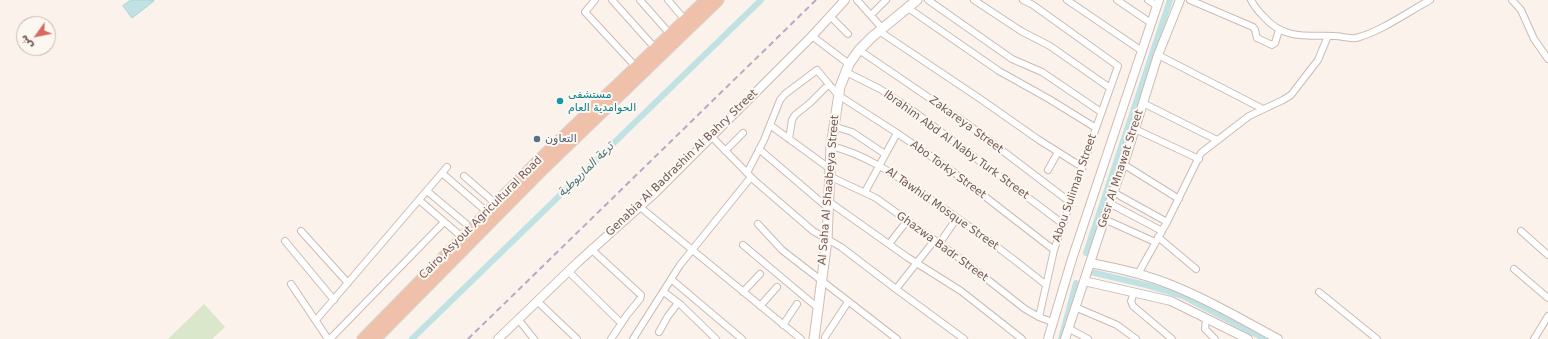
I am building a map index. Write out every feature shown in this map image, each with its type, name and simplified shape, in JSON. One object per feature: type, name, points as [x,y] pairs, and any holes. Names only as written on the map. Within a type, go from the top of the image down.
[{"type":"highway","name":"Cairo,Asyout Agricultural Road","points":[[375,339],[544,168],[718,0]]},
{"type":"highway","name":"Cairo,Asyout Agricultural Road","points":[[363,339],[495,203],[704,1]]},
{"type":"main road","name":"Al Saha Al Shaabeya Street","points":[[814,339],[827,240],[829,172],[833,126],[838,95],[847,68],[859,50],[917,0]]},
{"type":"street","points":[[612,0],[655,48]]},
{"type":"street","points":[[640,0],[670,34]]},
{"type":"street","points":[[668,0],[685,20]]},
{"type":"street","name":"Genabia Al Badrashin Al Bahry Street","points":[[498,339],[568,271],[640,207],[812,36],[845,0]]},
{"type":"street","points":[[857,0],[881,30],[1082,167]]},
{"type":"street","points":[[871,16],[886,0]]},
{"type":"street","points":[[928,0],[1012,59],[1042,72],[1101,112]]},
{"type":"street","points":[[974,0],[1021,31],[1046,43],[1110,88]]},
{"type":"street","name":"Abou Suliman Street","points":[[1023,0],[1034,5],[1115,62],[1118,66],[1054,250],[1038,317]]},
{"type":"street","points":[[1067,0],[1142,51]]},
{"type":"street","points":[[1117,0],[1151,23]]},
{"type":"street","points":[[1148,0],[1158,3]]},
{"type":"street","name":"Gesr Al Mnawat Street","points":[[1065,339],[1158,55],[1180,0]]},
{"type":"street","points":[[1190,0],[1252,27],[1255,30],[1257,38],[1272,45],[1275,43],[1279,30]]},
{"type":"street","points":[[1252,0],[1270,23],[1279,30],[1296,34],[1355,38],[1368,34],[1430,0]]},
{"type":"street","points":[[1512,0],[1521,10],[1534,39],[1548,59]]},
{"type":"street","points":[[593,1],[585,12],[636,67]]},
{"type":"street","name":"Gesr Al Mnawat Street","points":[[1048,339],[1072,260],[1158,3]]},
{"type":"street","points":[[908,8],[999,71],[1096,128]]},
{"type":"street","points":[[830,16],[848,34]]},
{"type":"street","name":"Ibrahim Abd Al Naby Turk Street","points":[[812,36],[847,68],[912,110],[1063,224]]},
{"type":"street","points":[[1138,274],[1204,150],[1249,116],[1283,100],[1294,91],[1318,60],[1328,36]]},
{"type":"street","name":"Zakareya Street","points":[[859,50],[960,119],[1070,202]]},
{"type":"street","points":[[1158,55],[1263,109]]},
{"type":"street","name":"Abo Torky Street","points":[[770,125],[777,107],[783,97],[815,70],[817,70],[838,95],[952,171],[1054,250]]},
{"type":"street","points":[[788,139],[792,120],[795,115],[829,84]]},
{"type":"street","points":[[1143,102],[1217,140]]},
{"type":"street","points":[[633,339],[671,279],[749,175],[770,125]]},
{"type":"street","name":"Ghazwa Badr Street","points":[[770,125],[829,172],[876,198],[936,243],[969,265],[1025,308],[1038,317],[1052,322]]},
{"type":"street","points":[[833,126],[852,132],[885,154]]},
{"type":"street","points":[[1135,129],[1199,159]]},
{"type":"street","points":[[725,151],[743,133]]},
{"type":"street","points":[[865,192],[897,133]]},
{"type":"street","points":[[711,136],[749,175],[813,231],[841,247],[964,339]]},
{"type":"street","name":"Al Tawhid Mosque Street","points":[[831,146],[856,154],[879,166],[958,218],[1046,284]]},
{"type":"street","points":[[760,149],[828,204],[961,291],[1022,339]]},
{"type":"street","points":[[1048,170],[1058,152]]},
{"type":"street","points":[[1123,164],[1179,199]]},
{"type":"street","points":[[316,320],[447,167]]},
{"type":"street","points":[[442,173],[487,212]]},
{"type":"street","points":[[464,176],[495,203]]},
{"type":"street","points":[[427,191],[471,228]]},
{"type":"street","points":[[1113,192],[1167,222]]},
{"type":"street","points":[[419,200],[462,237]]},
{"type":"street","points":[[1109,203],[1162,231]]},
{"type":"street","points":[[640,207],[801,339]]},
{"type":"street","points":[[896,289],[917,262],[958,218]]},
{"type":"street","points":[[1104,219],[1157,239],[1196,269]]},
{"type":"street","points":[[889,244],[907,221]]},
{"type":"street","points":[[291,284],[329,339],[444,222]]},
{"type":"street","points":[[758,224],[782,250],[897,339]]},
{"type":"street","points":[[301,231],[348,283]]},
{"type":"street","points":[[1521,231],[1548,255]]},
{"type":"street","points":[[285,241],[334,300]]},
{"type":"street","points":[[743,245],[818,308]]},
{"type":"street","points":[[592,249],[641,295],[640,299],[611,339]]},
{"type":"street","points":[[1090,263],[1138,274],[1187,292],[1278,339]]},
{"type":"street","points":[[1514,269],[1548,298]]},
{"type":"street","points":[[568,271],[622,323]]},
{"type":"street","points":[[743,292],[760,274]]},
{"type":"street","points":[[671,279],[742,339]]},
{"type":"street","points":[[1084,281],[1171,301],[1248,339]]},
{"type":"street","points":[[760,306],[777,286]]},
{"type":"street","points":[[664,292],[678,303],[716,339]]},
{"type":"street","points":[[1319,292],[1376,339]]},
{"type":"street","points":[[1134,293],[1131,301],[1132,305],[1172,339]]},
{"type":"street","points":[[537,301],[577,339]]},
{"type":"street","points":[[815,329],[827,338],[848,302]]},
{"type":"street","points":[[659,332],[668,316],[678,303]]},
{"type":"street","points":[[783,325],[797,304]]},
{"type":"street","points":[[1075,307],[1117,325],[1136,339]]},
{"type":"street","points":[[1535,339],[1548,316]]},
{"type":"street","points":[[1206,318],[1204,329],[1215,339]]},
{"type":"street","points":[[518,319],[534,339]]},
{"type":"street","points":[[1068,328],[1088,339]]},
{"type":"green space","points":[[204,304],[225,327],[212,339],[168,339]]},
{"type":"water","points":[[131,0],[154,1],[132,18],[123,6]]},
{"type":"waterway","name":"ترعة الماريوطية","points":[[412,339],[761,0]]},
{"type":"waterway","points":[[1086,253],[1170,0]]},
{"type":"waterway","points":[[1091,272],[1146,285],[1183,296],[1265,339]]},
{"type":"waterway","points":[[1061,339],[1076,283]]},
{"type":"railway","points":[[468,339],[816,0]]},
{"type":"place","name":"مستشفى الحوامدية العام","points":[[560,101]]},
{"type":"place","name":"التعاون","points":[[537,139]]}]
